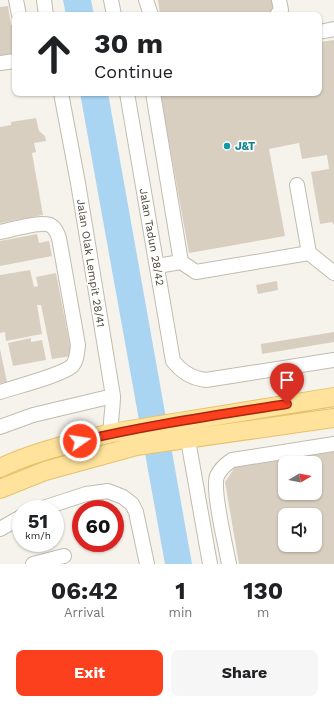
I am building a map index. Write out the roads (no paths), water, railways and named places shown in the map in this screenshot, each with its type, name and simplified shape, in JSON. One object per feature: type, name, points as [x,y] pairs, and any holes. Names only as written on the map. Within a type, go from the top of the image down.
[{"type":"main road","points":[[0,489],[177,422],[334,397]]},
{"type":"main road","points":[[0,468],[22,459],[111,433],[134,438],[183,440],[334,418]]},
{"type":"street","points":[[16,0],[18,12]]},
{"type":"street","points":[[44,0],[46,12]]},
{"type":"street","points":[[111,0],[113,12]]},
{"type":"street","points":[[146,0],[150,12]]},
{"type":"street","points":[[279,0],[281,10],[280,12]]},
{"type":"street","points":[[322,32],[334,30]]},
{"type":"street","points":[[0,63],[12,61]]},
{"type":"street","name":"Jalan Olak Lempit 28/41","points":[[62,96],[78,183],[113,396],[113,410],[110,421],[111,433]]},
{"type":"street","name":"Jalan Tadun 28/42","points":[[128,96],[173,361],[180,369],[195,379],[206,380],[334,360]]},
{"type":"street","points":[[153,96],[181,262]]},
{"type":"street","points":[[296,185],[309,253],[334,273]]},
{"type":"street","points":[[0,232],[41,224],[50,225],[55,229],[59,238],[78,345],[72,366],[61,372],[0,392]]},
{"type":"street","points":[[157,266],[181,262],[196,272],[309,253]]},
{"type":"street","points":[[0,427],[33,415],[113,396]]},
{"type":"street","points":[[183,440],[210,564]]},
{"type":"street","points":[[229,564],[216,490],[217,476],[222,468],[232,460],[334,444]]},
{"type":"street","points":[[64,501],[86,494],[108,491],[123,497],[132,504],[136,512],[147,564]]},
{"type":"street","points":[[0,529],[12,522]]},
{"type":"street","points":[[33,564],[64,556]]},
{"type":"water","points":[[63,0],[91,0],[93,12],[65,12]]},
{"type":"water","points":[[81,96],[109,96],[192,564],[165,564]]},
{"type":"place","name":"J&T","points":[[227,146]]}]
